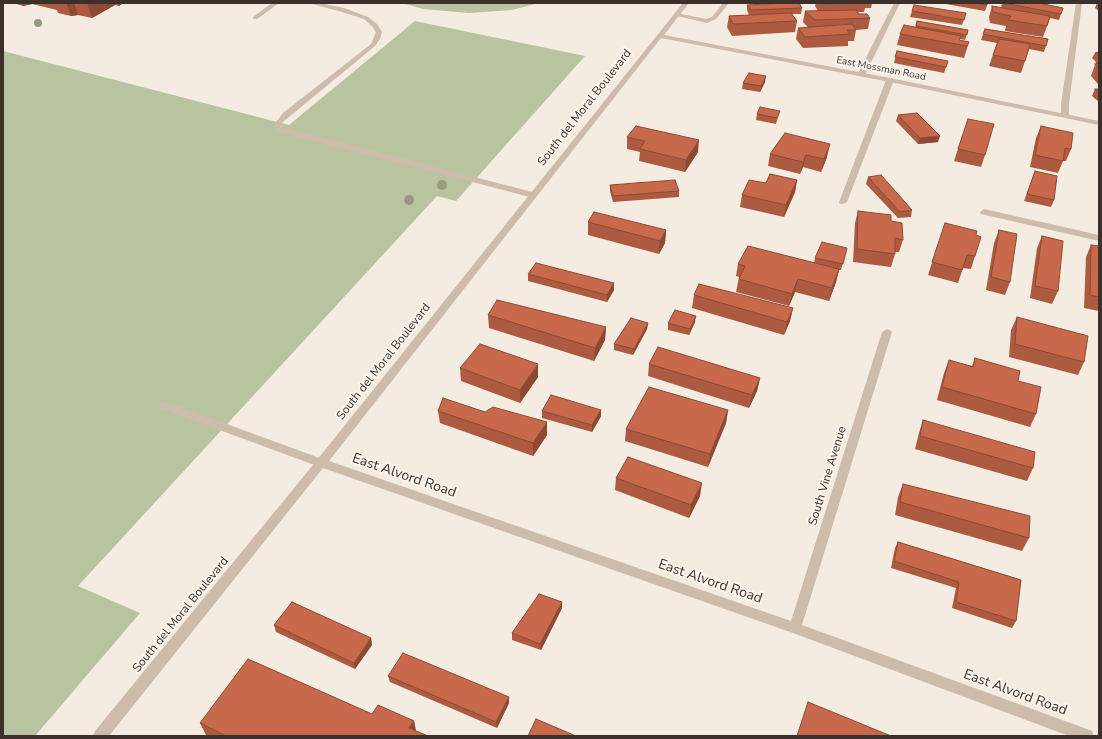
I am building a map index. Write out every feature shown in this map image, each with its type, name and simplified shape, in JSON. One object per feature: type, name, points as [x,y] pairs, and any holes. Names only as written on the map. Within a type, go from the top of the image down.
[{"type":"street","points":[[255,18],[276,3]]},
{"type":"street","points":[[311,3],[344,10],[366,18],[375,25],[378,32],[377,39],[373,45],[286,115],[277,126],[279,129],[533,195]]},
{"type":"street","name":"South del Moral Boulevard","points":[[100,736],[321,463],[686,3]]},
{"type":"street","points":[[676,15],[707,21],[714,18],[726,3]]},
{"type":"street","points":[[861,75],[897,3]]},
{"type":"street","points":[[1065,116],[1065,104],[1079,3]]},
{"type":"street","name":"East Mossman Road","points":[[659,36],[890,80],[1099,123]]},
{"type":"street","points":[[843,202],[890,80]]},
{"type":"street","points":[[984,212],[1099,238]]},
{"type":"street","name":"South Vine Avenue","points":[[795,628],[886,332]]},
{"type":"street","name":"East Alvord Road","points":[[164,405],[321,463],[795,628],[1087,736]]},
{"type":"green space","points":[[402,3],[539,3],[512,10],[469,13],[423,9]]},
{"type":"green space","points":[[415,21],[585,56],[456,201],[437,196],[78,586],[140,613],[35,736],[3,736],[3,51],[289,125]]},
{"type":"building","points":[[799,3],[802,8],[751,10],[747,5]]},
{"type":"building","points":[[822,3],[851,3],[823,4]]},
{"type":"building","points":[[975,3],[987,3],[987,5]]},
{"type":"building","points":[[1004,3],[1039,3],[1063,8],[1061,14]]},
{"type":"building","points":[[914,5],[966,13],[964,20],[912,11]]},
{"type":"building","points":[[992,6],[1050,16],[1047,26],[1008,20],[1011,16],[993,12]]},
{"type":"building","points":[[856,10],[859,14],[867,14],[870,18],[815,20],[805,11]]},
{"type":"building","points":[[791,13],[797,21],[733,24],[729,16]]},
{"type":"building","points":[[917,21],[968,30],[967,35],[916,26]]},
{"type":"building","points":[[852,24],[856,30],[847,30],[850,34],[805,37],[798,28]]},
{"type":"building","points":[[904,25],[961,36],[959,40],[969,42],[967,46],[900,34]]},
{"type":"building","points":[[985,29],[1048,39],[1046,46],[983,34]]},
{"type":"building","points":[[999,39],[1030,44],[1025,61],[993,55]]},
{"type":"building","points":[[897,51],[948,61],[946,67],[895,57]]},
{"type":"building","points":[[749,73],[766,76],[761,86],[743,83]]},
{"type":"building","points":[[760,107],[780,111],[777,118],[757,114]]},
{"type":"building","points":[[917,113],[940,136],[920,138],[898,115]]},
{"type":"building","points":[[968,119],[994,124],[985,155],[958,149]]},
{"type":"building","points":[[636,126],[699,140],[686,160],[640,149],[645,141],[627,137]]},
{"type":"building","points":[[1041,126],[1073,133],[1071,149],[1065,148],[1063,161],[1035,155]]},
{"type":"building","points":[[785,133],[830,144],[824,159],[806,155],[803,162],[770,154]]},
{"type":"building","points":[[1035,171],[1057,176],[1054,200],[1027,194]]},
{"type":"building","points":[[770,174],[797,180],[786,205],[742,195],[749,180],[766,183]]},
{"type":"building","points":[[881,175],[912,210],[900,212],[868,177]]},
{"type":"building","points":[[675,180],[679,191],[613,196],[610,185]]},
{"type":"building","points":[[858,211],[891,215],[891,221],[902,223],[903,240],[895,238],[895,254],[857,249]]},
{"type":"building","points":[[594,212],[666,230],[660,241],[588,222]]},
{"type":"building","points":[[945,223],[977,231],[976,235],[981,237],[975,256],[967,255],[962,270],[932,262]]},
{"type":"building","points":[[999,230],[1017,234],[1010,282],[991,277]]},
{"type":"building","points":[[1042,236],[1063,241],[1058,291],[1035,286]]},
{"type":"building","points":[[822,242],[847,248],[843,264],[815,258]]},
{"type":"building","points":[[1091,245],[1099,246],[1099,297],[1090,295]]},
{"type":"building","points":[[748,246],[839,269],[832,288],[798,279],[792,294],[739,279],[745,266],[738,264]]},
{"type":"building","points":[[536,263],[614,283],[607,295],[528,274]]},
{"type":"building","points":[[699,284],[793,308],[787,322],[694,295]]},
{"type":"building","points":[[497,300],[606,327],[595,348],[488,315]]},
{"type":"building","points":[[675,310],[696,316],[690,329],[668,323]]},
{"type":"building","points":[[1017,317],[1088,336],[1084,362],[1015,344]]},
{"type":"building","points":[[631,318],[648,323],[634,349],[614,344]]},
{"type":"building","points":[[480,344],[538,364],[520,390],[460,368]]},
{"type":"building","points":[[658,347],[760,378],[752,395],[649,364]]},
{"type":"building","points":[[975,358],[1020,371],[1018,381],[1041,387],[1036,414],[942,387],[949,360],[973,367]]},
{"type":"building","points":[[649,387],[728,410],[710,454],[626,429]]},
{"type":"building","points":[[551,395],[601,410],[592,425],[542,411]]},
{"type":"building","points":[[443,398],[485,412],[493,407],[547,422],[533,443],[438,411]]},
{"type":"building","points":[[923,420],[1035,452],[1033,468],[920,436]]},
{"type":"building","points":[[628,457],[702,483],[691,505],[616,478]]},
{"type":"building","points":[[903,484],[1030,516],[1029,538],[900,502]]},
{"type":"building","points":[[898,542],[1021,580],[1016,621],[956,602],[959,582],[894,561]]},
{"type":"building","points":[[539,594],[562,602],[540,644],[512,633]]},
{"type":"building","points":[[292,602],[371,638],[354,663],[274,625]]},
{"type":"building","points":[[403,653],[509,697],[496,722],[388,676]]},
{"type":"building","points":[[248,659],[372,714],[378,705],[414,721],[409,728],[428,736],[226,736],[200,723]]},
{"type":"building","points":[[808,702],[891,736],[797,736]]},
{"type":"building","points":[[536,719],[576,736],[528,736]]}]
